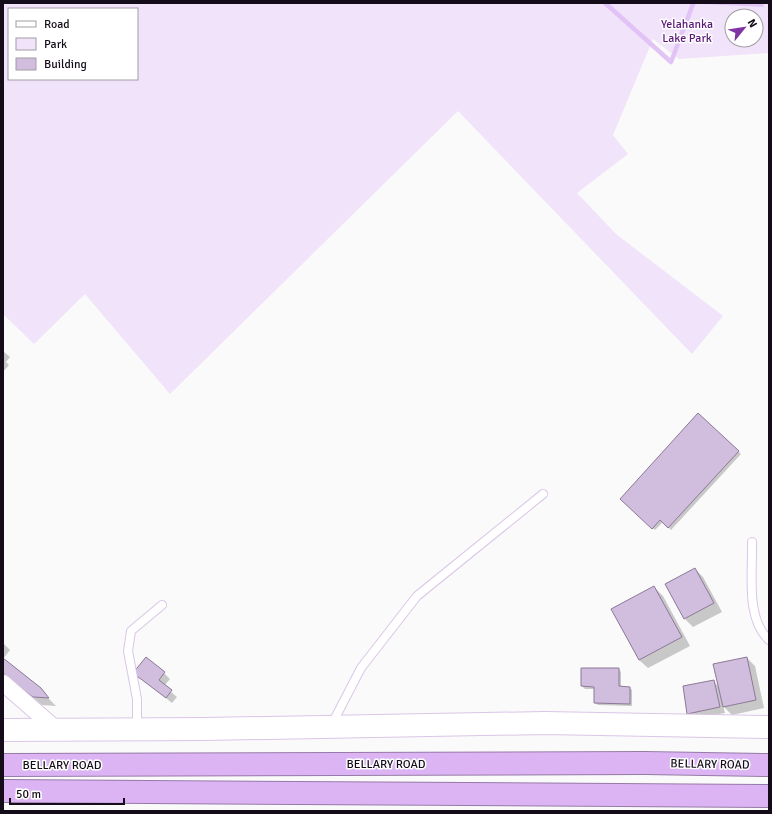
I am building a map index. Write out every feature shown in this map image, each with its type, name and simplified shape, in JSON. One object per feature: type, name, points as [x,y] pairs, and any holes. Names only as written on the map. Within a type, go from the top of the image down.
[{"type":"highway","name":"BELLARY ROAD","points":[[3,765],[645,763],[769,765]]},
{"type":"highway","points":[[3,791],[769,796]]},
{"type":"main road","points":[[3,730],[331,727],[545,723],[769,727]]},
{"type":"street","points":[[3,683],[57,730]]},
{"type":"lane","points":[[331,727],[361,668],[418,596],[543,494]]},
{"type":"lane","points":[[752,542],[753,609],[757,623],[769,640]]},
{"type":"lane","points":[[137,729],[137,699],[128,651],[130,631],[162,605]]},
{"type":"green space","name":"Yelahanka Lake Park","points":[[3,3],[680,3],[764,7],[763,3],[769,3],[769,53],[679,59],[653,39],[613,135],[628,154],[577,193],[616,234],[723,316],[692,354],[458,111],[170,394],[85,294],[34,344],[3,314]]},
{"type":"shaded area","points":[[680,3],[763,3],[764,7]]},
{"type":"building","points":[[698,413],[739,451],[668,528],[660,520],[652,529],[620,499]]},
{"type":"building","points":[[695,568],[714,603],[684,619],[665,584]]},
{"type":"building","points":[[654,586],[682,637],[639,660],[611,609]]},
{"type":"building","points":[[146,657],[165,672],[159,680],[172,690],[166,698],[133,673]]},
{"type":"building","points":[[747,657],[756,700],[723,707],[713,664]]},
{"type":"building","points":[[3,658],[41,688],[49,698],[33,697],[3,673]]},
{"type":"building","points":[[581,668],[619,668],[619,686],[630,687],[630,704],[594,703],[594,687],[581,686]]},
{"type":"building","points":[[714,680],[720,707],[687,714],[683,686]]},
{"type":"waterway","points":[[605,3],[671,62],[693,4]]}]
